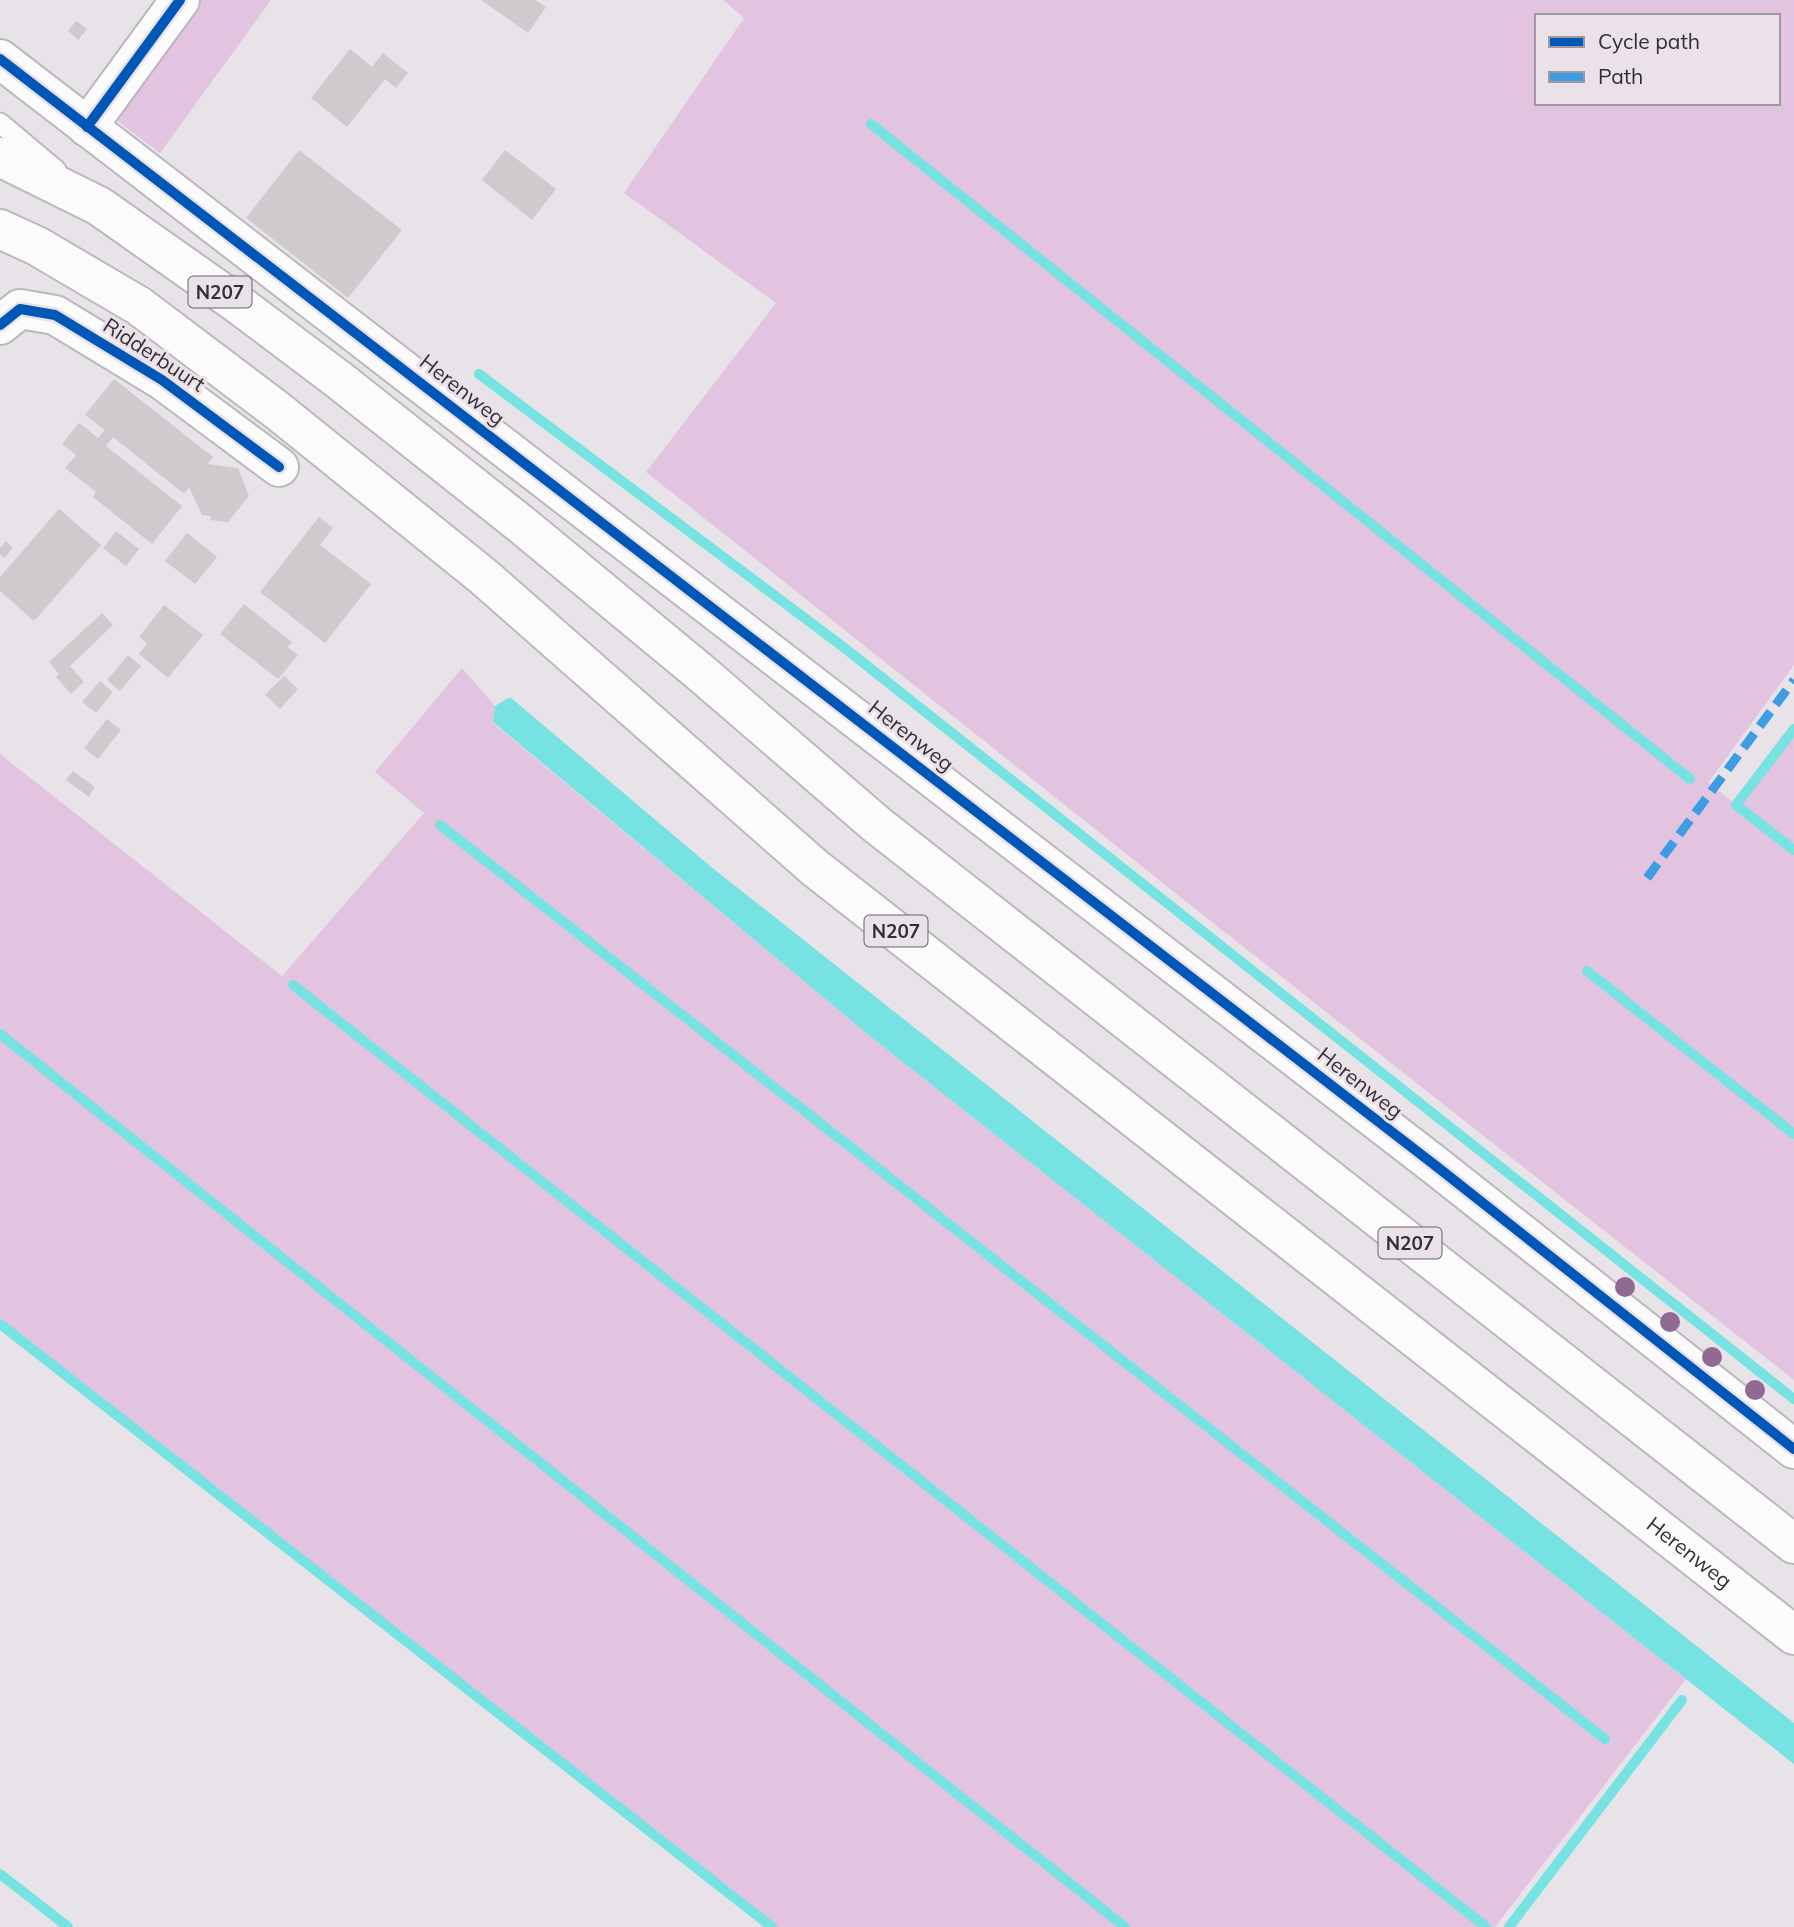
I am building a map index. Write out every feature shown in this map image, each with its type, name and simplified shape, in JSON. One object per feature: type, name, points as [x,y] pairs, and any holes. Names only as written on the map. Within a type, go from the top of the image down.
[{"type":"main road","points":[[87,127],[180,0]]},
{"type":"main road","name":"Herenweg","points":[[0,59],[1425,1157],[1794,1449]]},
{"type":"main road","name":"N207","points":[[0,157],[99,206],[238,304],[339,380],[691,664],[876,824],[1794,1544]]},
{"type":"main road","name":"Herenweg","points":[[0,229],[37,246],[139,306],[278,411],[484,577],[815,868],[1794,1635]]},
{"type":"main road","name":"Ridderbuurt","points":[[1,321],[20,309],[55,315],[162,380],[279,467]]},
{"type":"lane","points":[[0,123],[99,206]]},
{"type":"shaded area","points":[[195,0],[271,0],[160,153],[111,116]]},
{"type":"shaded area","points":[[723,0],[1794,0],[1794,665],[1708,783],[1737,805],[1794,729],[1794,1380],[646,472],[776,303],[624,193],[744,18]]},
{"type":"shaded area","points":[[462,668],[495,706],[493,723],[871,1037],[1686,1679],[1495,1927],[772,1927],[0,1324],[0,754],[282,976],[424,813],[375,772]]},
{"type":"water","points":[[510,697],[710,866],[1794,1723],[1794,1764],[871,1037],[493,722],[495,706]]},
{"type":"building","points":[[481,0],[535,0],[546,7],[528,33]]},
{"type":"building","points":[[76,21],[87,29],[78,40],[68,31]]},
{"type":"building","points":[[350,49],[372,67],[383,53],[408,73],[396,88],[385,79],[347,127],[311,98]]},
{"type":"building","points":[[299,150],[402,230],[348,298],[246,218]]},
{"type":"building","points":[[505,150],[556,189],[532,220],[482,180]]},
{"type":"building","points":[[114,379],[213,457],[208,464],[238,468],[249,496],[228,522],[210,520],[211,516],[202,515],[189,487],[184,494],[113,437],[106,446],[182,506],[152,544],[93,497],[96,492],[65,468],[76,455],[62,444],[79,423],[98,438],[105,430],[85,415]]},
{"type":"building","points":[[59,509],[101,545],[34,621],[0,591],[0,577]]},
{"type":"building","points":[[319,517],[333,528],[320,545],[371,584],[325,643],[260,592]]},
{"type":"building","points":[[116,531],[139,549],[126,566],[103,548]]},
{"type":"building","points":[[187,533],[217,557],[195,584],[165,561]]},
{"type":"building","points":[[6,541],[13,548],[4,558],[0,554],[0,548]]},
{"type":"building","points":[[244,604],[292,642],[288,647],[298,655],[278,679],[220,634]]},
{"type":"building","points":[[164,605],[203,635],[168,678],[139,654],[147,643],[139,637]]},
{"type":"building","points":[[102,613],[113,625],[70,666],[84,682],[71,694],[56,677],[59,674],[49,662]]},
{"type":"building","points":[[128,655],[141,666],[120,691],[107,680]]},
{"type":"building","points":[[284,676],[298,689],[280,709],[265,695]]},
{"type":"building","points":[[100,681],[113,692],[96,713],[82,702]]},
{"type":"building","points":[[107,719],[121,730],[98,759],[84,748]]},
{"type":"building","points":[[73,771],[95,787],[89,797],[66,780]]},
{"type":"waterway","points":[[871,124],[1690,779]]},
{"type":"waterway","points":[[479,374],[842,646],[1794,1399]]},
{"type":"waterway","points":[[1794,729],[1736,805],[1794,850]]},
{"type":"waterway","points":[[440,825],[1605,1739]]},
{"type":"waterway","points":[[1587,971],[1794,1134]]},
{"type":"waterway","points":[[293,985],[1486,1927]]},
{"type":"waterway","points":[[0,1034],[1125,1927]]},
{"type":"waterway","points":[[0,1324],[772,1927]]},
{"type":"waterway","points":[[1509,1927],[1682,1700]]},
{"type":"waterway","points":[[0,1874],[68,1927]]},
{"type":"marked path","points":[[1647,878],[1794,680]]},
{"type":"cycle path","points":[[87,127],[180,0]]},
{"type":"cycle path","points":[[0,59],[1436,1166],[1794,1449]]},
{"type":"cycle path","points":[[0,325],[20,309],[55,315],[162,380],[279,467]]}]
